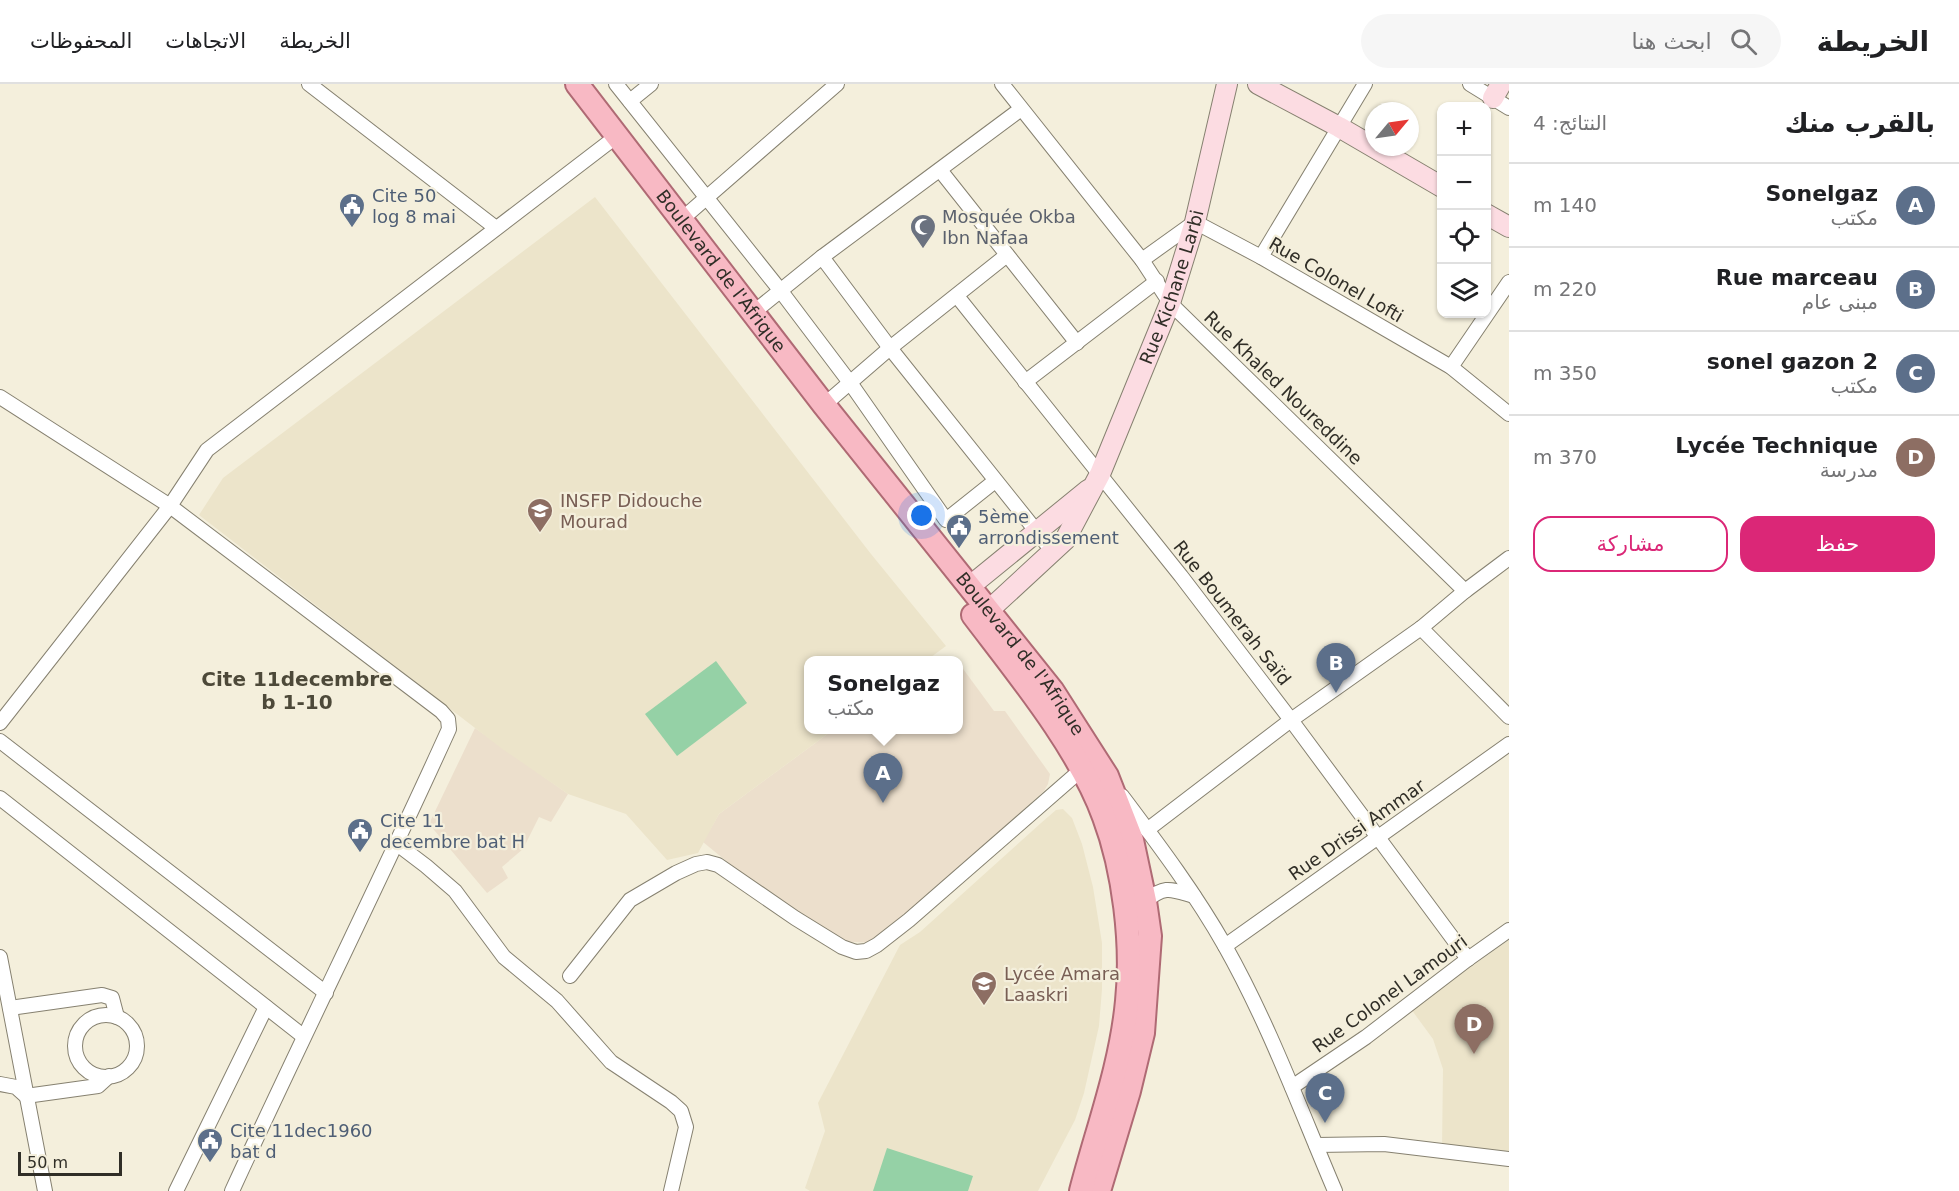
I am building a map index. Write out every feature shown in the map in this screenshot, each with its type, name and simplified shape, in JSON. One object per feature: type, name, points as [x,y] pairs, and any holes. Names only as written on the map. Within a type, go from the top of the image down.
[{"type":"main road","name":"Boulevard de l'Afrique","points":[[563,84],[682,219],[825,405],[1052,690],[1107,776],[1132,840],[1150,936],[1143,1033],[1129,1091],[1099,1191]]},
{"type":"main road","name":"Boulevard de l'Afrique","points":[[577,84],[613,139],[1053,724],[1081,770],[1104,817],[1120,875],[1129,938],[1127,1001],[1117,1062],[1081,1191]]},
{"type":"street","points":[[309,84],[496,228]]},
{"type":"street","points":[[616,84],[780,290],[851,384],[946,520],[995,481]]},
{"type":"street","points":[[630,101],[651,84]]},
{"type":"street","points":[[682,219],[837,84]]},
{"type":"street","name":"Rue Khaled Noureddine","points":[[1002,84],[1142,260],[1170,303],[1465,591]]},
{"type":"street","name":"Rue Kichane Larbi","points":[[988,611],[1065,540],[1098,479],[1170,303],[1195,222],[1227,84]]},
{"type":"street","points":[[1258,84],[1339,127],[1437,184]]},
{"type":"street","points":[[1261,257],[1365,84]]},
{"type":"street","points":[[1470,84],[1501,96]]},
{"type":"street","points":[[754,312],[822,257],[1021,109]]},
{"type":"street","points":[[0,723],[170,506],[207,450],[613,139]]},
{"type":"street","points":[[939,170],[1077,343]]},
{"type":"street","points":[[1491,217],[1509,227]]},
{"type":"street","points":[[1142,260],[1195,222]]},
{"type":"street","name":"Rue Colonel Lofti","points":[[1195,222],[1261,257],[1451,367],[1509,414]]},
{"type":"street","points":[[825,405],[890,348],[1007,255]]},
{"type":"street","points":[[822,257],[890,348],[1053,552]]},
{"type":"street","points":[[1025,382],[1157,281]]},
{"type":"street","points":[[1451,367],[1509,282]]},
{"type":"street","name":"Rue Boumerah Saïd","points":[[957,296],[1098,479],[1181,576],[1292,720],[1468,959]]},
{"type":"street","points":[[0,397],[170,506],[441,711],[448,719],[449,729],[397,844],[303,1036],[232,1191]]},
{"type":"street","name":"Rue Kichane Larbi","points":[[969,587],[1098,479]]},
{"type":"street","points":[[1148,830],[1292,720],[1421,628],[1509,558]]},
{"type":"street","points":[[1421,628],[1509,717]]},
{"type":"street","points":[[0,741],[326,993]]},
{"type":"street","name":"Rue Drissi Ammar","points":[[1225,946],[1509,744]]},
{"type":"street","points":[[570,976],[630,900],[676,873],[707,862],[718,865],[842,947],[856,952],[866,951],[909,920],[1081,770]]},
{"type":"street","points":[[1107,776],[1194,896],[1225,946],[1292,1087],[1335,1191]]},
{"type":"street","points":[[0,798],[303,1036]]},
{"type":"street","points":[[397,844],[454,891],[504,957],[557,1001],[611,1062],[681,1111],[686,1127],[671,1191]]},
{"type":"street","points":[[1145,901],[1159,891],[1172,890],[1194,896]]},
{"type":"street","name":"Rue Colonel Lamouri","points":[[1292,1087],[1366,1037],[1509,930]]},
{"type":"street","points":[[0,957],[45,1191]]},
{"type":"street","points":[[10,1008],[102,995],[112,998],[117,1017]]},
{"type":"street","points":[[176,1191],[266,1007]]},
{"type":"street","points":[[0,1084],[16,1087],[26,1096],[98,1086],[108,1077],[125,1070],[131,1064],[137,1049],[134,1033],[124,1020],[107,1015],[88,1020],[77,1036],[75,1046],[77,1056],[89,1072],[108,1077]]},
{"type":"street","points":[[1316,1145],[1384,1144],[1509,1159]]},
{"type":"shaded area","name":"INSFP Didouche Mourad","points":[[595,197],[871,554],[946,646],[932,656],[804,656],[804,734],[828,734],[719,814],[698,853],[667,860],[626,814],[568,794],[501,748],[199,515],[223,478]]},
{"type":"shaded area","points":[[963,669],[994,711],[1005,711],[1050,774],[1044,791],[875,943],[835,941],[759,888],[703,842],[719,814],[828,734],[963,734]]},
{"type":"shaded area","points":[[475,728],[568,794],[551,822],[539,817],[523,849],[502,867],[508,878],[487,893],[429,824]]},
{"type":"shaded area","name":"Lycée Amara Laaskri","points":[[1063,809],[1072,818],[1082,844],[1093,887],[1102,943],[1102,989],[1099,1026],[1084,1093],[1075,1120],[1038,1191],[810,1191],[805,1188],[825,1131],[818,1103],[900,945],[920,932],[1056,810]]},
{"type":"shaded area","points":[[1509,940],[1509,1156],[1442,1149],[1443,1069],[1433,1039],[1411,1009]]},
{"type":"green space","points":[[716,661],[747,703],[677,756],[645,714]]},
{"type":"green space","points":[[887,1148],[973,1176],[968,1191],[873,1191]]},
{"type":"place","name":"Cite 50 log 8 mai","points":[[352,229]]},
{"type":"place","name":"Mosquée Okba Ibn Nafaa","points":[[923,250]]},
{"type":"place","name":"INSFP Didouche Mourad","points":[[540,534]]},
{"type":"place","name":"5ème arrondissement","points":[[959,550]]},
{"type":"place","name":"Rue marceau","points":[[1336,693]]},
{"type":"place","name":"Sonelgaz","points":[[883,803]]},
{"type":"place","name":"Cite 11 decembre bat H","points":[[360,854]]},
{"type":"place","name":"Lycée Amara Laaskri","points":[[984,1007]]},
{"type":"place","name":"Lycée Technique","points":[[1474,1054]]},
{"type":"place","name":"sonel gazon 2","points":[[1325,1123]]},
{"type":"place","name":"Cite 11dec1960 bat d","points":[[210,1164]]},
{"type":"district","name":"Cite 11decembre b 1-10","points":[[297,690]]}]
